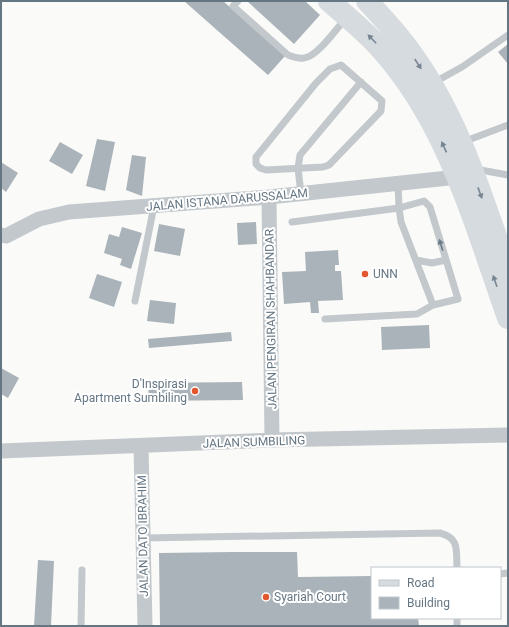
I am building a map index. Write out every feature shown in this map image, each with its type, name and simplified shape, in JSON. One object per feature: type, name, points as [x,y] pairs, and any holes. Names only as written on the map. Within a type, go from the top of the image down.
[{"type":"main road","points":[[329,1],[381,49],[401,74],[439,137],[465,172],[508,271]]},
{"type":"main road","points":[[367,1],[393,30],[431,84],[461,143],[465,172],[508,318]]},
{"type":"street","name":"JALAN ISTANA DARUSSALAM","points":[[1,235],[6,236],[39,219],[53,214],[301,194],[398,183],[465,172]]},
{"type":"street","name":"JALAN PENGIRAN SHAHBANDAR","points":[[269,197],[272,440]]},
{"type":"street","name":"JALAN SUMBILING","points":[[1,451],[272,440],[508,435]]},
{"type":"street","name":"JALAN DATO IBRAHIM","points":[[140,446],[145,626]]},
{"type":"lane","points":[[238,1],[233,6],[288,55],[295,58],[312,56],[347,17]]},
{"type":"lane","points":[[431,84],[462,68],[508,35]]},
{"type":"lane","points":[[341,65],[382,101],[381,111],[329,165],[298,168],[266,170],[260,168],[256,164],[256,157],[316,83],[330,69],[341,65]]},
{"type":"lane","points":[[301,194],[298,168],[300,155],[361,82]]},
{"type":"lane","points":[[461,143],[508,125]]},
{"type":"lane","points":[[465,172],[508,175]]},
{"type":"lane","points":[[398,183],[401,222],[433,305]]},
{"type":"lane","points":[[292,222],[399,208],[424,201],[430,207],[458,299],[433,305],[416,314],[325,319]]},
{"type":"lane","points":[[135,301],[154,206]]},
{"type":"lane","points":[[416,260],[432,263],[446,260]]},
{"type":"lane","points":[[143,538],[440,533],[453,539],[456,545],[457,567]]},
{"type":"lane","points":[[81,626],[82,570]]},
{"type":"building","points":[[184,1],[223,1],[285,56],[268,75]]},
{"type":"building","points":[[247,1],[305,1],[320,15],[294,44]]},
{"type":"building","points":[[508,44],[508,64],[498,52]]},
{"type":"building","points":[[97,139],[115,142],[105,191],[86,186]]},
{"type":"building","points":[[60,142],[83,155],[72,174],[49,161]]},
{"type":"building","points":[[132,155],[146,157],[142,196],[126,190]]},
{"type":"building","points":[[1,162],[18,173],[6,192],[1,188]]},
{"type":"building","points":[[256,222],[257,244],[238,245],[237,223]]},
{"type":"building","points":[[159,224],[185,229],[180,256],[154,251]]},
{"type":"building","points":[[122,227],[142,233],[131,269],[120,265],[122,259],[104,253],[109,234],[119,237]]},
{"type":"building","points":[[338,250],[339,265],[335,265],[335,271],[341,271],[343,300],[318,301],[319,313],[311,313],[310,302],[284,304],[282,272],[306,271],[305,252]]},
{"type":"building","points":[[97,274],[122,282],[114,307],[89,298]]},
{"type":"building","points":[[150,300],[176,303],[174,324],[147,321]]},
{"type":"building","points":[[429,325],[430,348],[382,350],[381,327]]},
{"type":"building","points":[[231,332],[232,341],[149,348],[148,339]]},
{"type":"building","points":[[1,368],[19,378],[8,398],[1,394]]},
{"type":"building","name":"D'Inspirasi Apartment Sumbiling","points":[[242,382],[243,400],[149,401],[148,383]]},
{"type":"building","name":"Syariah Court","points":[[297,552],[298,577],[371,576],[371,619],[418,619],[419,626],[160,626],[159,553]]},
{"type":"building","points":[[38,560],[54,561],[51,626],[34,626]]},
{"type":"place","name":"UNN","points":[[365,274]]},
{"type":"place","name":"D'Inspirasi Apartment Sumbiling","points":[[195,391]]},
{"type":"place","name":"Syariah Court","points":[[266,597]]}]
